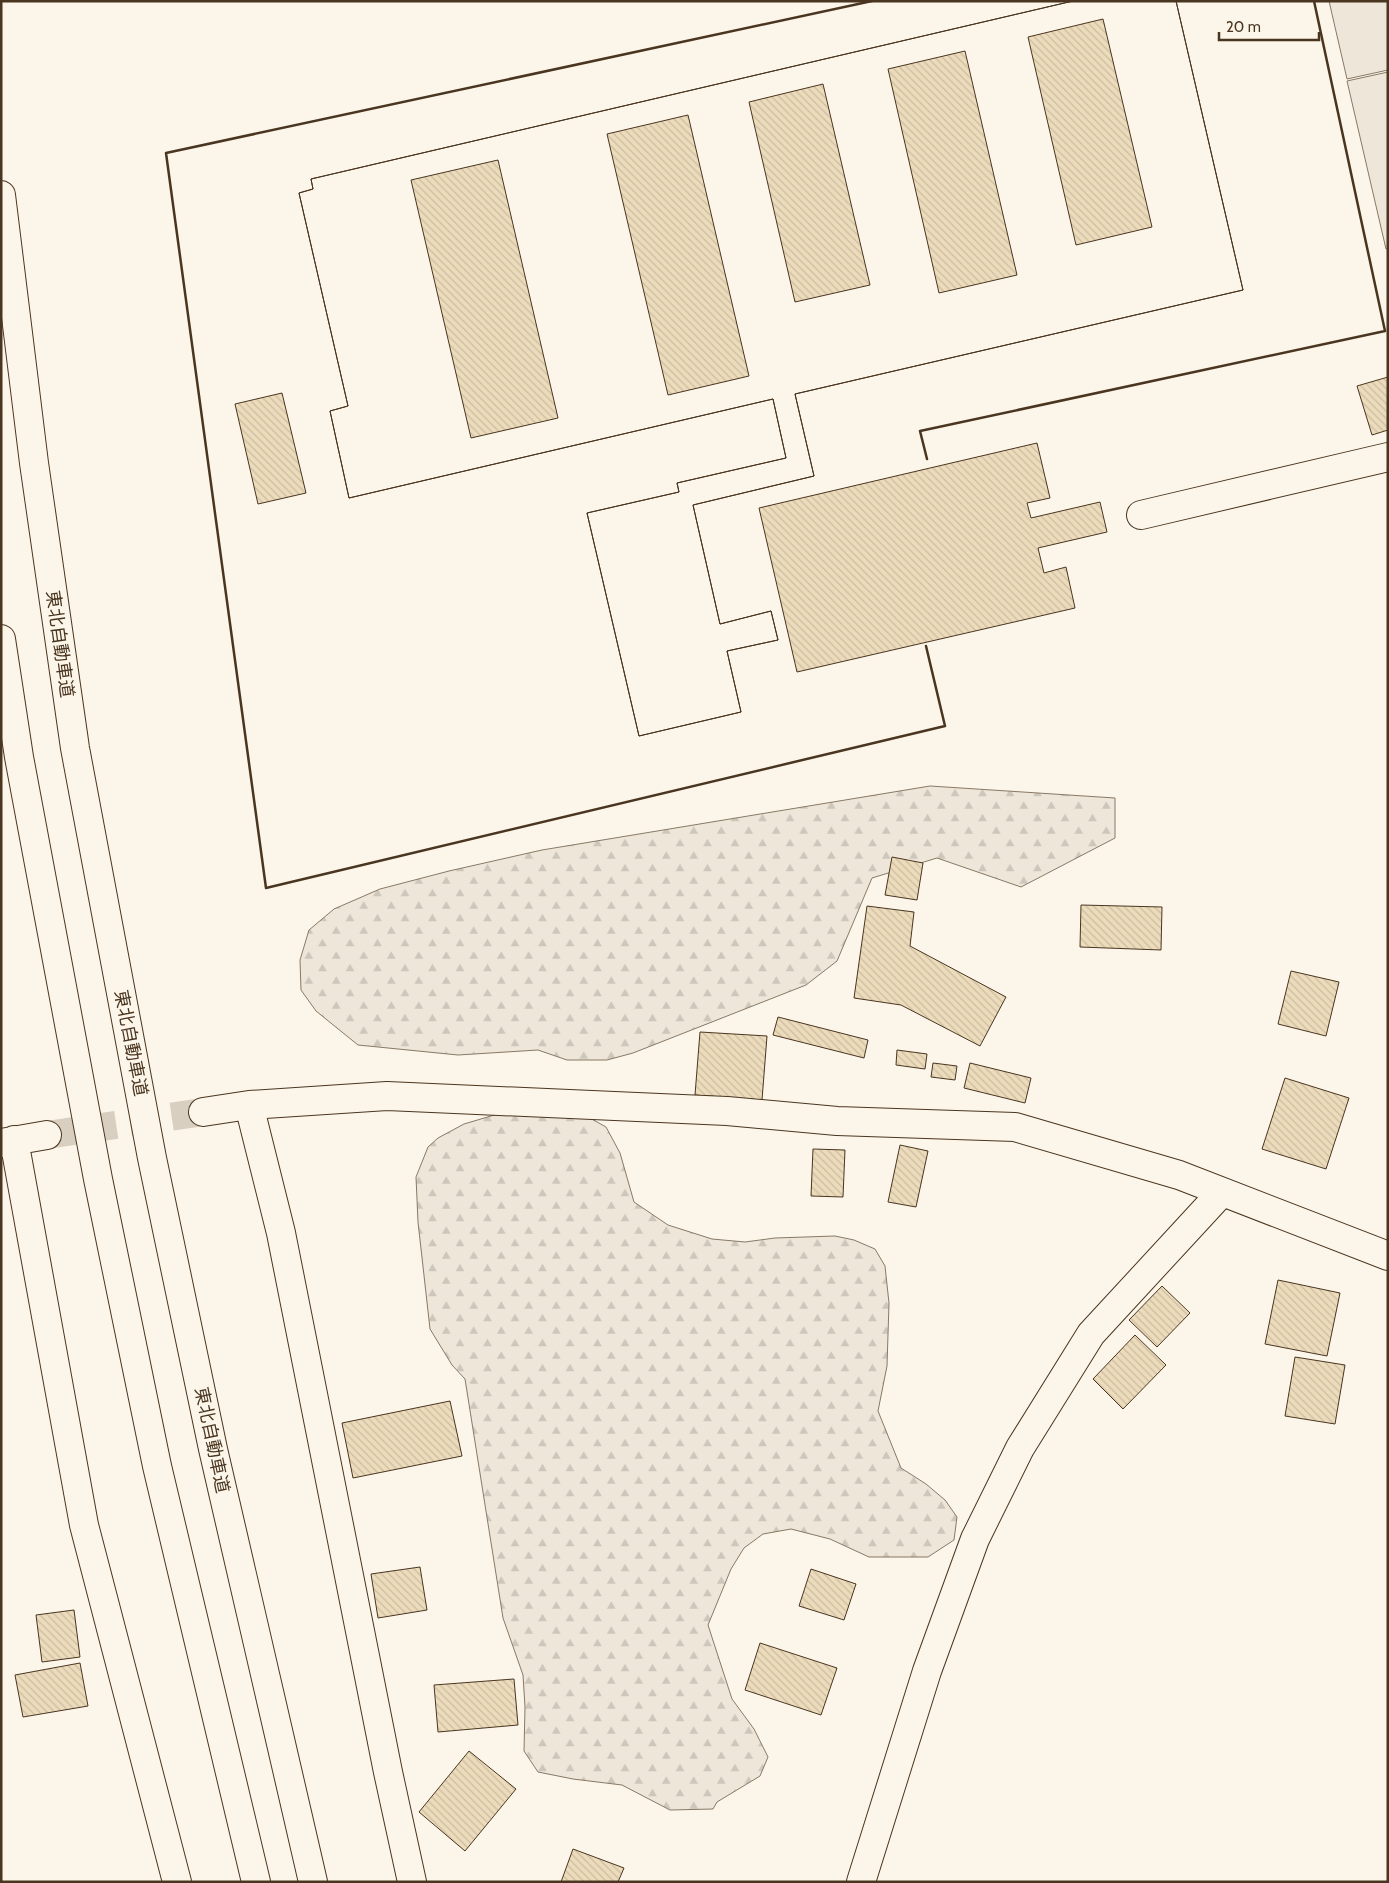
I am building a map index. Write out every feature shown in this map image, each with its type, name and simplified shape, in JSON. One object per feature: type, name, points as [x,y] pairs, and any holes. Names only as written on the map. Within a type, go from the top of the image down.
[{"type":"main road","name":"東北自動車道","points":[[1,195],[34,463],[77,758],[152,1158],[209,1430],[313,1882]]},
{"type":"main road","points":[[1141,515],[1388,457]]},
{"type":"main road","points":[[1,639],[19,757],[98,1179],[153,1447],[256,1882]]},
{"type":"main road","points":[[203,1112],[249,1105],[387,1096],[727,1111],[838,1121],[1015,1126],[1179,1176],[1388,1256]]},
{"type":"main road","points":[[249,1105],[281,1233],[386,1762],[412,1882]]},
{"type":"main road","points":[[47,1135],[8,1141],[84,1525],[177,1882]]},
{"type":"main road","points":[[861,1882],[927,1671],[975,1539],[1020,1448],[1091,1334],[1222,1192]]},
{"type":"green space","points":[[1329,1],[1388,1],[1388,70],[1347,79]]},
{"type":"green space","points":[[1388,72],[1388,249],[1386,249],[1347,81]]},
{"type":"green space","points":[[930,786],[1115,798],[1115,838],[1021,887],[937,858],[872,878],[837,961],[806,985],[633,1053],[607,1060],[567,1060],[538,1050],[458,1055],[358,1045],[316,1011],[301,990],[300,960],[309,930],[334,909],[380,889],[542,850]]},
{"type":"green space","points":[[501,1113],[590,1118],[606,1127],[620,1153],[634,1202],[668,1225],[712,1239],[745,1242],[775,1238],[835,1236],[854,1240],[875,1249],[885,1266],[889,1303],[887,1366],[878,1411],[901,1468],[926,1484],[945,1500],[957,1517],[954,1540],[928,1557],[869,1557],[830,1539],[791,1529],[763,1534],[744,1548],[731,1569],[708,1625],[732,1699],[754,1729],[768,1757],[760,1776],[717,1802],[713,1809],[670,1810],[622,1785],[573,1779],[538,1772],[524,1751],[525,1707],[523,1675],[503,1618],[465,1379],[452,1365],[430,1329],[418,1222],[416,1177],[428,1147],[438,1138],[464,1124]]},
{"type":"building","points":[[1073,1],[1176,1],[1243,290],[795,394],[814,476],[693,505],[720,624],[771,611],[778,640],[727,651],[741,712],[639,736],[587,513],[679,492],[677,483],[786,458],[773,399],[349,498],[330,411],[348,406],[299,193],[313,189],[311,179]],"holes":[[[1103,19],[1152,227],[1076,245],[1028,37]],[[965,51],[1017,275],[939,293],[888,69]],[[823,84],[870,285],[795,302],[749,102]],[[688,115],[749,376],[668,395],[607,134]],[[498,160],[558,418],[471,438],[411,180]]]},
{"type":"building","points":[[1073,1],[1176,1],[1243,290],[795,394],[814,476],[693,505],[720,624],[771,611],[778,640],[727,651],[741,712],[639,736],[587,513],[679,492],[677,483],[786,458],[773,399],[349,498],[330,411],[348,406],[299,193],[313,189],[311,179]]},
{"type":"building","points":[[1388,377],[1388,430],[1372,435],[1357,386]]},
{"type":"building","points":[[282,393],[306,493],[258,504],[235,404]]},
{"type":"building","points":[[1037,443],[1050,498],[1027,503],[1031,518],[1100,502],[1107,532],[1038,548],[1044,573],[1066,567],[1075,608],[797,672],[759,508]]},
{"type":"building","points":[[892,857],[923,863],[917,900],[885,895]]},
{"type":"building","points":[[1081,905],[1162,907],[1161,950],[1080,947]]},
{"type":"building","points":[[867,906],[914,912],[910,946],[1006,997],[980,1046],[901,1005],[854,998]]},
{"type":"building","points":[[1291,971],[1339,982],[1326,1036],[1278,1024]]},
{"type":"building","points":[[778,1017],[868,1040],[864,1058],[773,1035]]},
{"type":"building","points":[[700,1032],[767,1036],[762,1100],[695,1095]]},
{"type":"building","points":[[897,1050],[927,1054],[925,1069],[896,1065]]},
{"type":"building","points":[[933,1063],[957,1066],[955,1080],[931,1077]]},
{"type":"building","points":[[970,1063],[1031,1078],[1025,1103],[964,1088]]},
{"type":"building","points":[[1285,1078],[1349,1098],[1326,1169],[1262,1149]]},
{"type":"building","points":[[900,1145],[928,1151],[916,1207],[888,1202]]},
{"type":"building","points":[[813,1149],[845,1150],[843,1197],[811,1196]]},
{"type":"building","points":[[1278,1280],[1340,1293],[1327,1356],[1265,1344]]},
{"type":"building","points":[[1162,1286],[1190,1313],[1157,1347],[1129,1320]]},
{"type":"building","points":[[1135,1335],[1166,1365],[1123,1409],[1093,1379]]},
{"type":"building","points":[[1295,1357],[1345,1365],[1335,1424],[1285,1416]]},
{"type":"building","points":[[450,1401],[462,1456],[353,1478],[342,1423]]},
{"type":"building","points":[[420,1567],[427,1610],[378,1618],[371,1574]]},
{"type":"building","points":[[811,1569],[856,1584],[844,1620],[799,1606]]},
{"type":"building","points":[[74,1610],[80,1657],[42,1662],[36,1615]]},
{"type":"building","points":[[760,1643],[837,1668],[821,1715],[745,1690]]},
{"type":"building","points":[[80,1663],[88,1706],[23,1717],[15,1675]]},
{"type":"building","points":[[514,1679],[518,1725],[438,1732],[434,1685]]},
{"type":"building","points":[[469,1751],[516,1789],[465,1851],[419,1812]]},
{"type":"building","points":[[573,1849],[624,1868],[618,1882],[561,1882]]},
{"type":"tunnel","points":[[47,1135],[203,1112]]},
{"type":"wall","points":[[872,1],[166,153],[266,888],[945,726],[926,646]]},
{"type":"wall","points":[[927,459],[920,431],[1385,331],[1314,1]]}]
